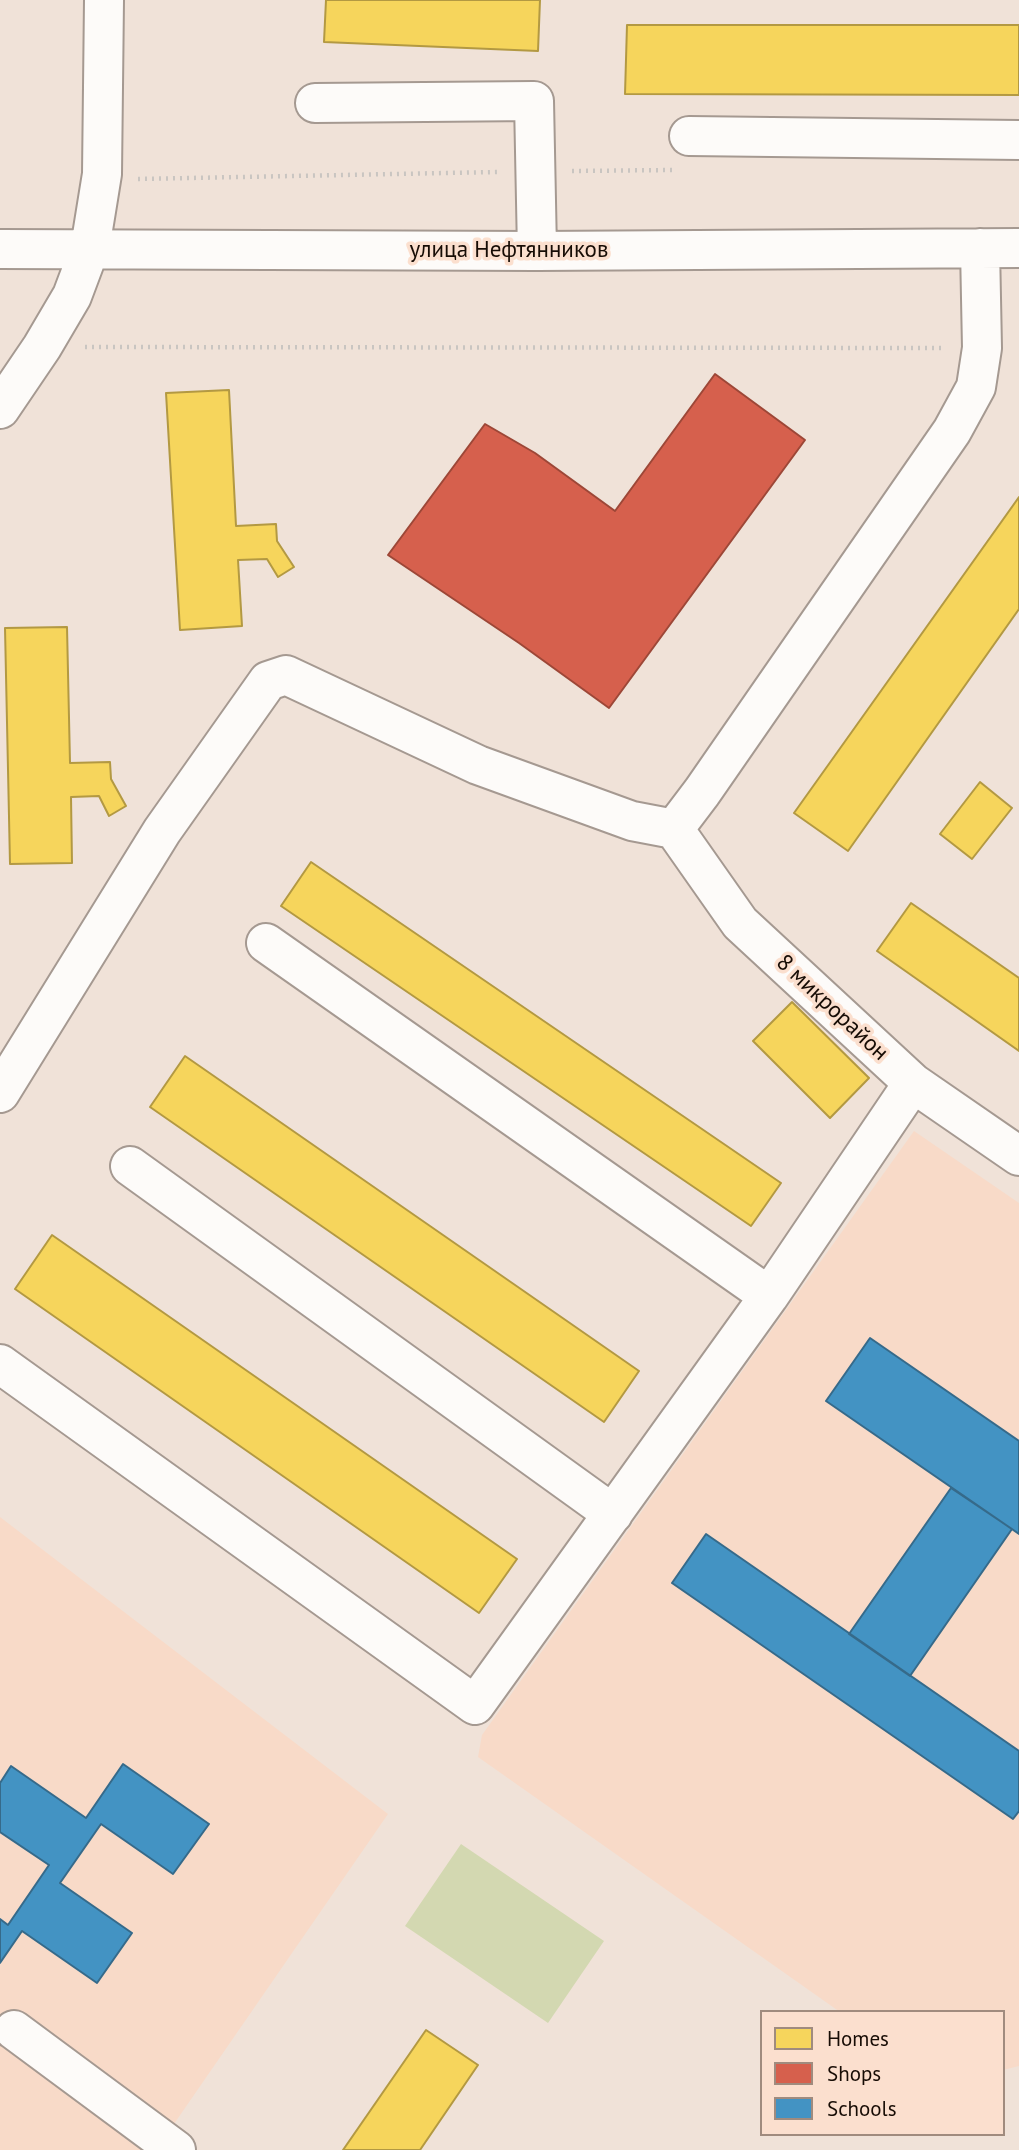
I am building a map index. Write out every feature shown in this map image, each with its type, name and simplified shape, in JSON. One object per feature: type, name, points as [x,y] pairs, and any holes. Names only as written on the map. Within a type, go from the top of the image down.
[{"type":"street","points":[[0,409],[42,347],[72,296],[90,248],[102,174],[104,0]]},
{"type":"street","points":[[315,103],[534,101],[537,251]]},
{"type":"street","points":[[689,136],[1019,140]]},
{"type":"street","points":[[0,1093],[162,831],[268,681],[286,675],[478,765],[632,821],[674,829],[952,431],[976,387],[982,348],[980,248]]},
{"type":"street","name":"улица Нефтянников","points":[[0,249],[537,251],[1019,248]]},
{"type":"street","name":"8 микрорайон","points":[[674,829],[740,923],[913,1083],[1019,1156]]},
{"type":"street","points":[[266,943],[769,1296]]},
{"type":"street","points":[[0,1364],[475,1705],[769,1296],[913,1083]]},
{"type":"street","points":[[131,1166],[612,1514]]},
{"type":"street","points":[[15,2031],[176,2150]]},
{"type":"path","points":[[42,347],[982,348]]},
{"type":"shaded area","points":[[914,1131],[1019,1203],[1019,2066],[1005,2070],[1005,2010],[837,2010],[478,1757],[482,1735]]},
{"type":"shaded area","points":[[0,1517],[388,1814],[156,2150],[0,2150]]},
{"type":"green space","points":[[461,1844],[604,1941],[548,2023],[405,1926]]},
{"type":"building: Homes","points":[[326,0],[540,0],[538,51],[324,42]]},
{"type":"building: Homes","points":[[627,25],[1019,25],[1019,95],[625,94]]},
{"type":"building: Homes","points":[[229,390],[236,526],[276,524],[277,541],[294,567],[278,577],[267,559],[238,560],[242,626],[180,630],[166,393]]},
{"type":"building: Homes","points":[[1019,497],[1019,609],[848,851],[794,813]]},
{"type":"building: Homes","points":[[67,627],[70,763],[110,762],[111,779],[126,806],[109,816],[99,796],[71,797],[72,863],[10,864],[5,628]]},
{"type":"building: Homes","points":[[980,782],[1012,808],[972,859],[940,834]]},
{"type":"building: Homes","points":[[311,862],[781,1183],[751,1226],[281,906]]},
{"type":"building: Homes","points":[[911,903],[1019,978],[1019,1051],[877,951]]},
{"type":"building: Homes","points":[[792,1002],[869,1078],[830,1118],[753,1041]]},
{"type":"building: Homes","points":[[185,1056],[639,1371],[604,1422],[150,1107]]},
{"type":"building: Homes","points":[[52,1235],[517,1559],[479,1613],[15,1289]]},
{"type":"building: Homes","points":[[426,2030],[478,2065],[420,2150],[343,2150]]},
{"type":"building: Shops","points":[[715,374],[805,440],[609,708],[519,643],[388,555],[485,424],[535,453],[615,511]]},
{"type":"building: Schools","points":[[870,1338],[1019,1441],[1019,1534],[826,1401]]},
{"type":"building: Schools","points":[[951,1488],[1012,1529],[910,1676],[849,1634]]},
{"type":"building: Schools","points":[[706,1534],[1019,1751],[1019,1811],[1013,1819],[672,1583]]},
{"type":"building: Schools","points":[[123,1764],[209,1824],[173,1874],[101,1824],[60,1883],[132,1933],[97,1983],[22,1931],[0,1963],[0,1919],[8,1925],[49,1865],[0,1832],[0,1783],[11,1766],[86,1818]]}]
